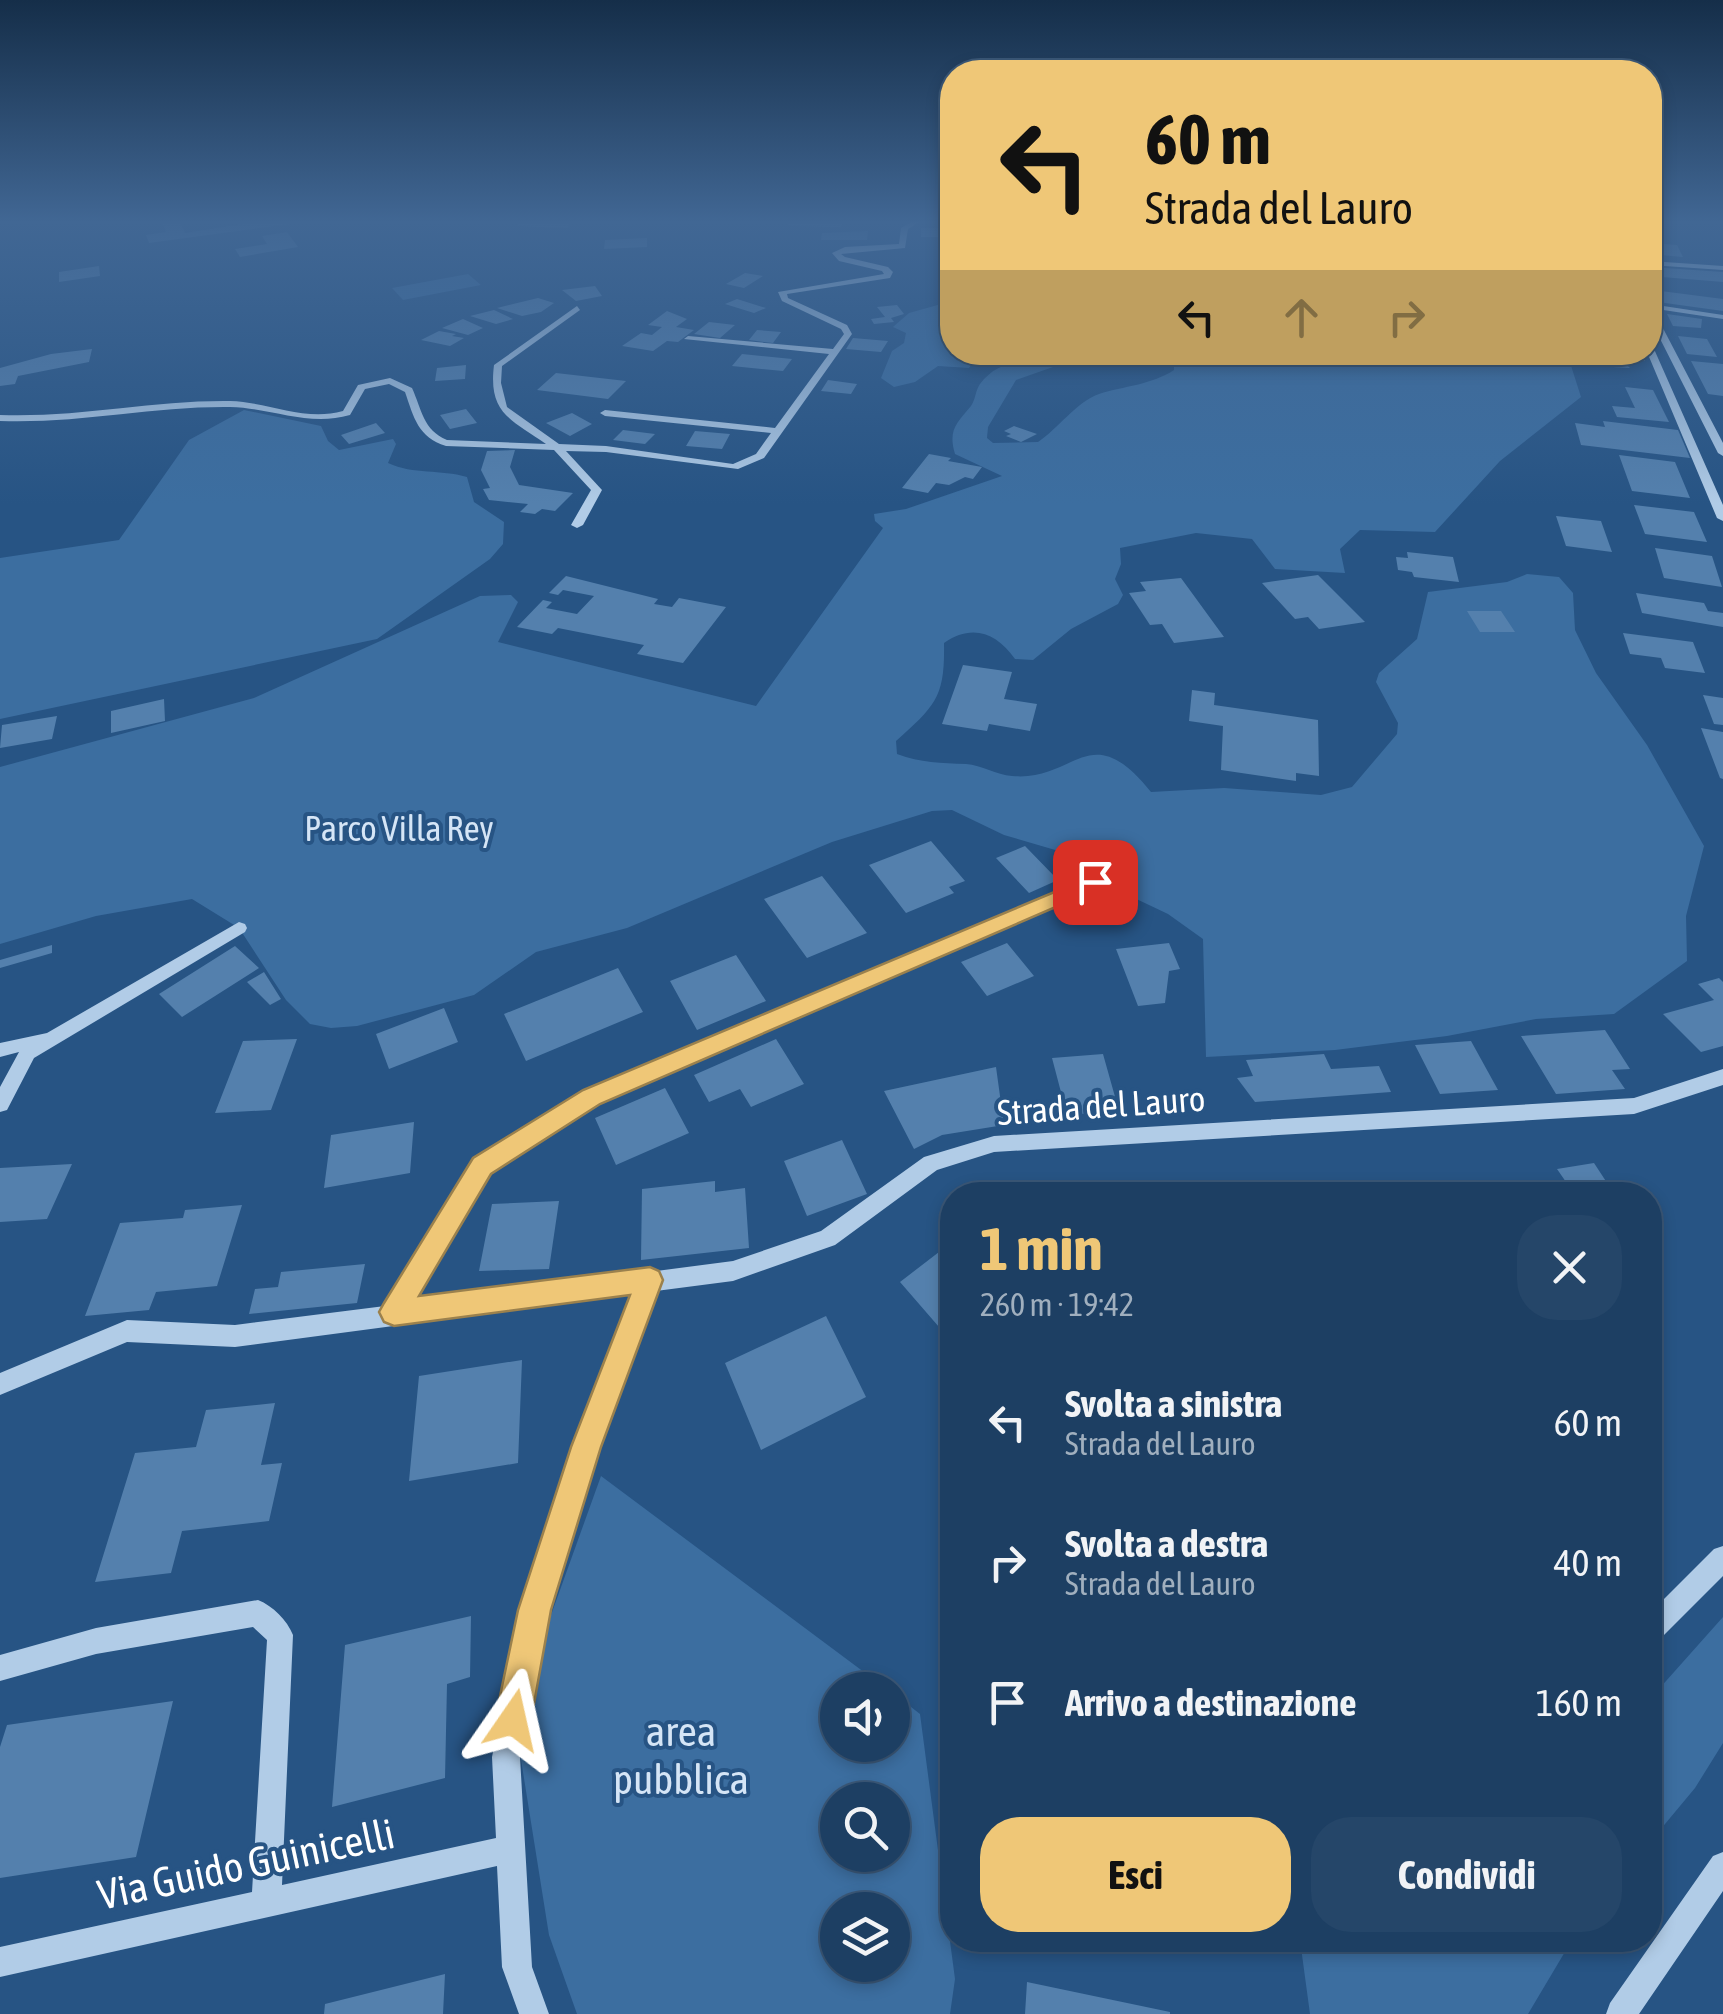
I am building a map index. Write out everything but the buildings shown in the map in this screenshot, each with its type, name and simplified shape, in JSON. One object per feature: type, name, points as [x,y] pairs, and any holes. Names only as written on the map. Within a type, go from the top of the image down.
[{"type":"street","points":[[566,316],[498,365],[493,388],[506,415],[557,448],[597,490],[578,524]]},
{"type":"street","points":[[0,418],[40,421],[207,404],[254,405],[320,420],[347,413],[361,387],[390,380],[410,390],[419,426],[434,440],[462,446],[606,450],[734,467],[760,456],[848,330],[820,316]]},
{"type":"street","points":[[1662,333],[1723,453]]},
{"type":"street","points":[[688,338],[835,352]]},
{"type":"street","points":[[1657,365],[1723,518]]},
{"type":"street","points":[[606,413],[776,432]]},
{"type":"street","points":[[1681,424],[1723,428]]},
{"type":"street","points":[[394,1312],[482,1166],[591,1097],[1095,882]]},
{"type":"street","points":[[0,1104],[28,1054],[239,928]]},
{"type":"street","points":[[0,1050],[61,1034]]},
{"type":"street","name":"Strada del Lauro","points":[[0,1384],[127,1331],[235,1336],[394,1312],[733,1271],[828,1238],[931,1163],[994,1144],[1634,1106],[1723,1077]]},
{"type":"street","points":[[534,2014],[517,1967],[506,1757],[534,1610],[586,1447],[650,1280]]},
{"type":"street","points":[[1662,1619],[1723,1558]]},
{"type":"street","points":[[0,1668],[96,1642],[258,1614],[280,1635],[266,1903]]},
{"type":"street","name":"Via Guido Guinicelli","points":[[0,1962],[511,1848]]},
{"type":"street","points":[[1622,2014],[1723,1866]]},
{"type":"green space","points":[[906,316],[940,316],[940,365],[971,365],[938,366],[915,382],[894,387],[881,378],[892,351],[904,343],[906,333],[893,327]]},
{"type":"green space","name":"Parco Villa Rey","points":[[1007,365],[1053,367],[1016,380],[988,427],[987,438],[993,443],[1038,442],[1090,398],[1156,379],[1174,370],[1174,366],[1571,365],[1581,397],[1500,461],[1435,532],[1360,530],[1340,549],[1345,573],[1275,569],[1252,539],[1196,533],[1120,548],[1121,564],[1115,579],[1123,595],[1118,604],[1071,629],[1033,660],[1015,659],[992,637],[974,632],[944,643],[940,688],[921,718],[896,741],[897,754],[923,761],[972,765],[1012,776],[1034,775],[1097,755],[1112,758],[1130,769],[1151,792],[1224,788],[1321,795],[1352,787],[1397,734],[1398,723],[1376,682],[1379,673],[1417,639],[1428,592],[1507,582],[1527,574],[1559,577],[1573,593],[1575,630],[1596,673],[1647,745],[1704,846],[1686,916],[1687,961],[1614,1014],[1536,1019],[1447,1036],[1335,1050],[1206,1057],[1203,939],[1168,914],[1109,886],[1062,852],[1004,835],[952,810],[932,811],[832,842],[627,928],[536,952],[474,995],[357,1026],[331,1028],[310,1024],[286,1000],[239,928],[192,899],[96,916],[0,944],[0,767],[254,698],[480,596],[511,595],[518,602],[498,642],[756,706],[883,528],[874,514],[906,509],[1002,476],[955,454],[953,446],[955,428],[987,376]]},
{"type":"green space","points":[[244,410],[321,426],[328,441],[339,450],[393,439],[396,444],[388,463],[467,477],[474,502],[504,522],[503,544],[490,559],[377,639],[0,719],[0,558],[119,540],[189,440]]},
{"type":"green space","name":"area pubblica","points":[[601,1476],[864,1672],[820,1672],[820,1762],[910,1762],[910,1706],[920,1714],[940,1865],[940,1952],[951,1952],[955,1979],[950,2014],[577,2014],[549,1935],[519,1747],[551,1615]]},
{"type":"green space","points":[[1723,1617],[1723,1743],[1695,1788],[1662,1828],[1662,1686]]},
{"type":"green space","points":[[1302,1952],[1565,1952],[1528,2014],[1310,2014]]},
{"type":"route","points":[[513,1720],[534,1610],[586,1447],[650,1280],[394,1312],[482,1166],[591,1097],[1095,882]]}]
